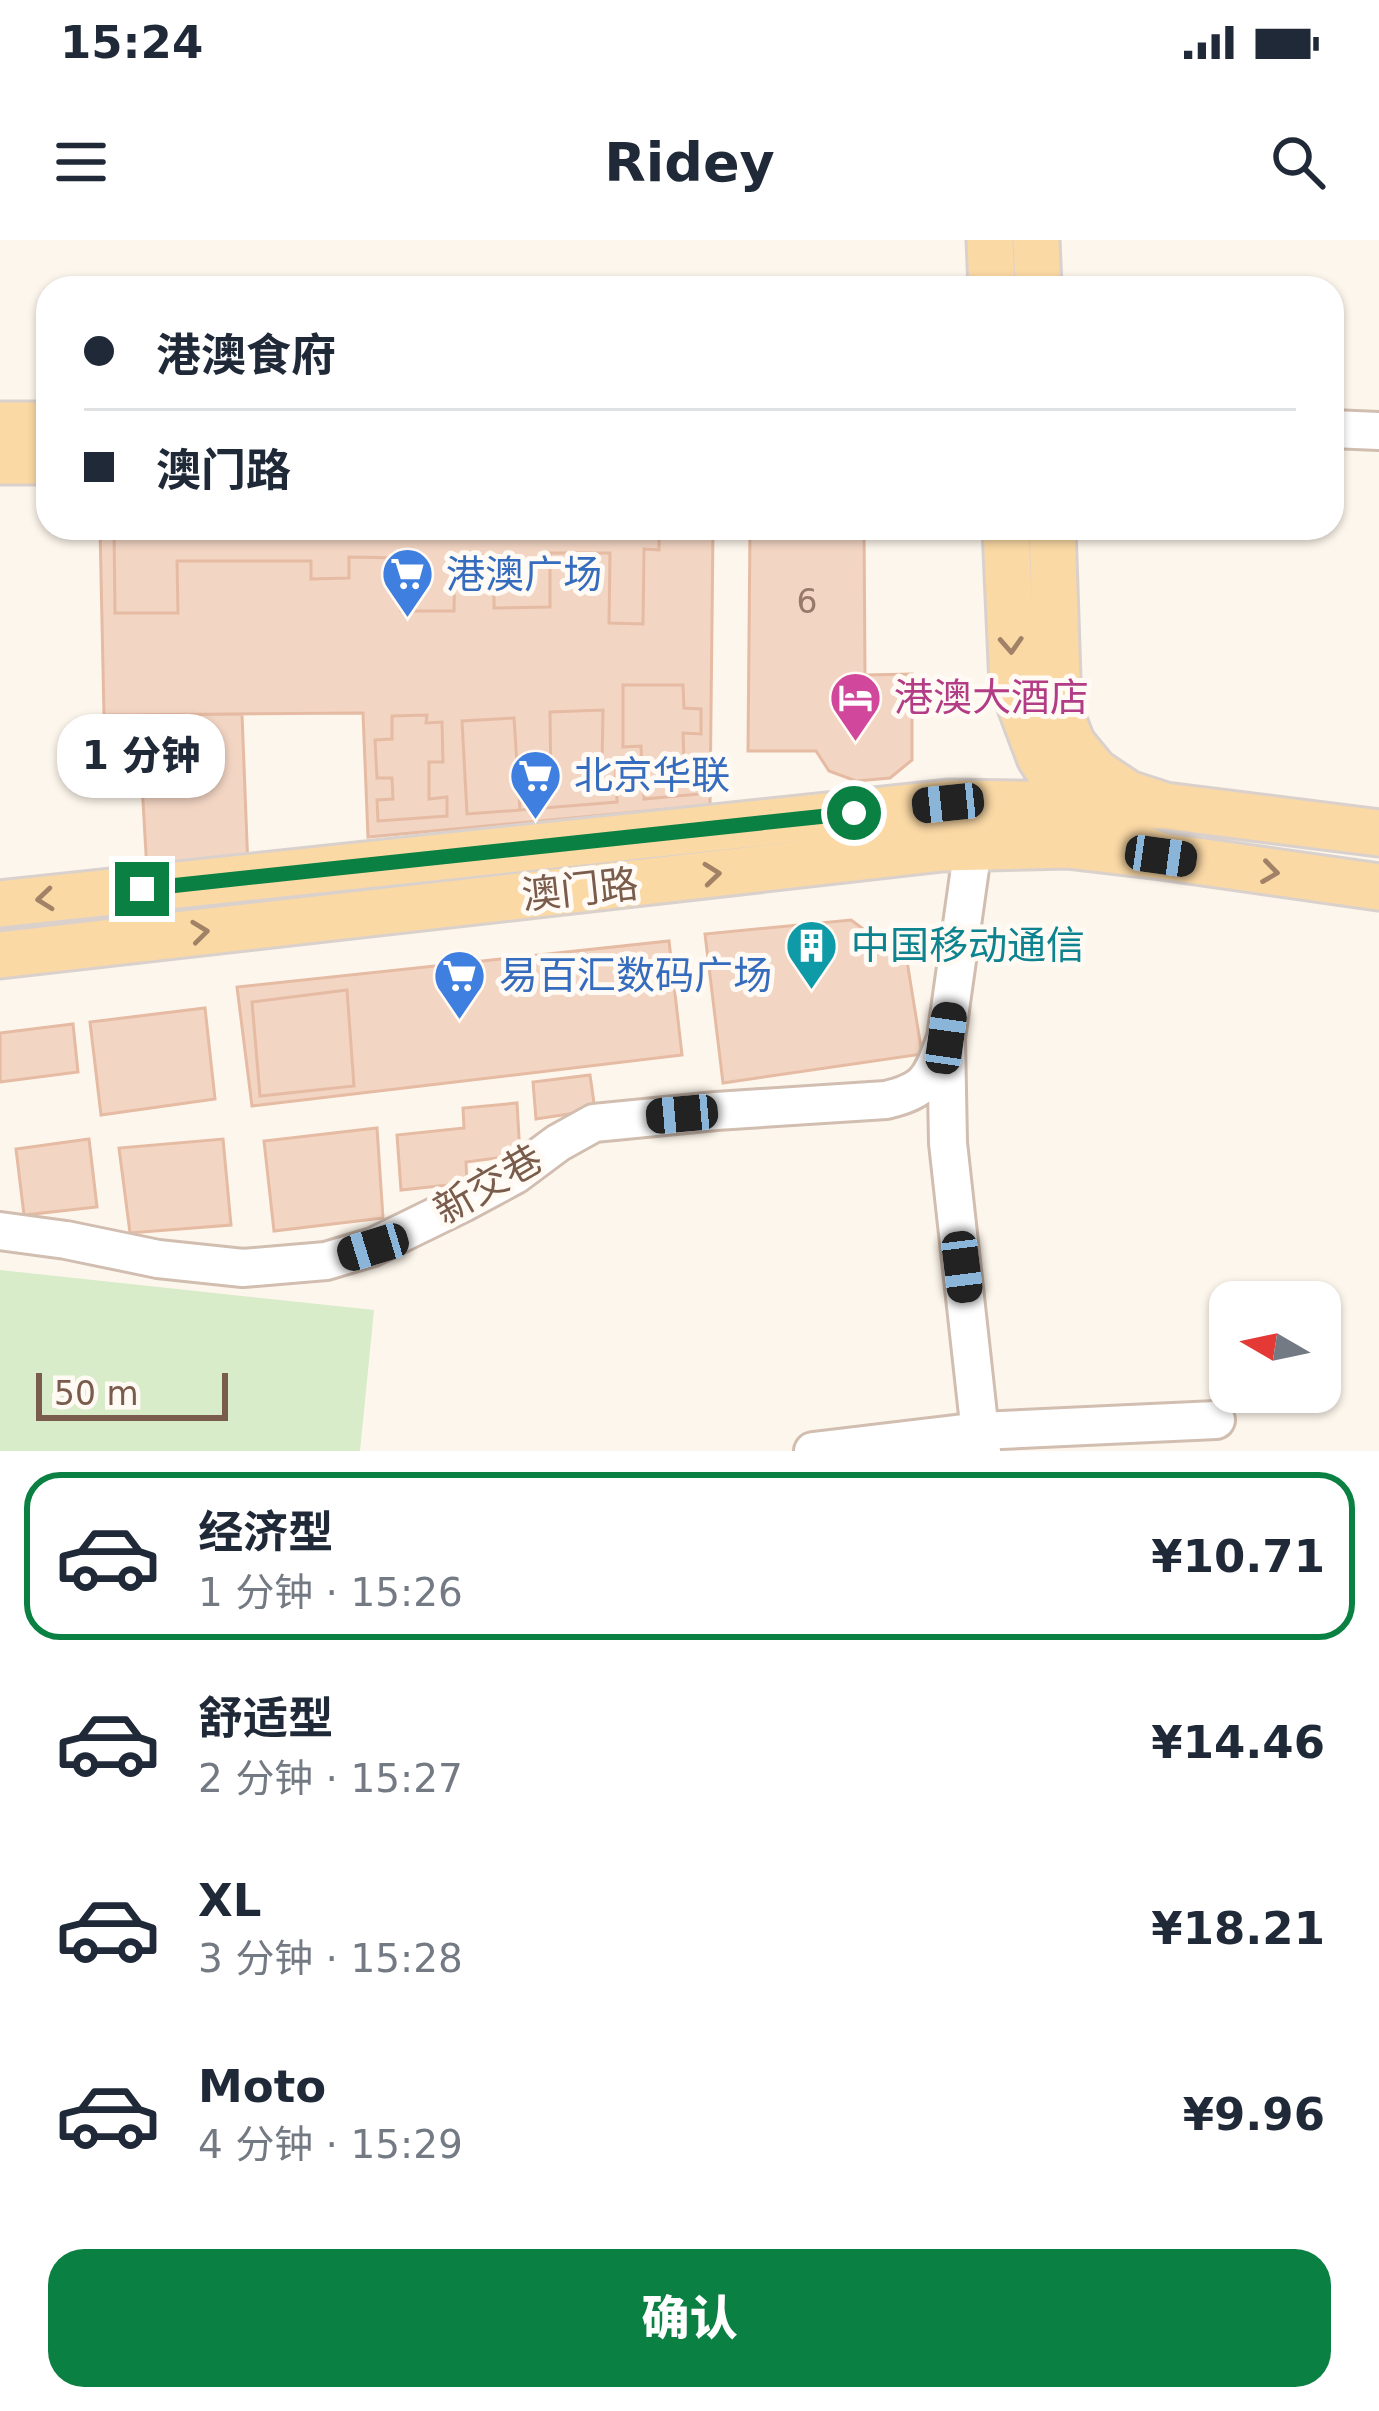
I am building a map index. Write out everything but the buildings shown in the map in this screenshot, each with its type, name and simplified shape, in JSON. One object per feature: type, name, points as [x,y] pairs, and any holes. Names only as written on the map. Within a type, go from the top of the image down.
[{"type":"main road","points":[[990,240],[992,276]]},
{"type":"main road","points":[[1036,240],[1038,276]]},
{"type":"main road","points":[[0,425],[36,425]]},
{"type":"main road","points":[[0,461],[36,461]]},
{"type":"main road","points":[[1006,540],[1012,685],[1040,757],[1070,804],[1103,835],[1161,856],[1379,887]]},
{"type":"main road","points":[[1052,540],[1058,708],[1072,744],[1095,772],[1128,794],[1165,806],[1379,832]]},
{"type":"main road","name":"澳门路","points":[[0,904],[948,803],[1165,806]]},
{"type":"main road","name":"澳门路","points":[[0,955],[942,848],[1067,845],[1161,856]]},
{"type":"street","points":[[1344,430],[1379,431]]},
{"type":"street","points":[[973,847],[946,1038],[948,1143],[981,1441]]},
{"type":"street","name":"新交巷","points":[[0,1231],[158,1259],[243,1268],[326,1261],[373,1247],[463,1203],[594,1123],[913,1094],[931,1078],[946,1038]]},
{"type":"street","points":[[813,1451],[1216,1420]]},
{"type":"green space","points":[[0,1270],[374,1310],[360,1451],[0,1451]]},
{"type":"place","name":"港澳广场","points":[[407,620]]},
{"type":"place","name":"港澳大酒店","points":[[855,743]]},
{"type":"place","name":"北京华联","points":[[535,821]]},
{"type":"place","name":"中国移动通信","points":[[812,991]]},
{"type":"place","name":"易百汇数码广场","points":[[460,1021]]},
{"type":"route","points":[[142,889],[854,813]]}]
